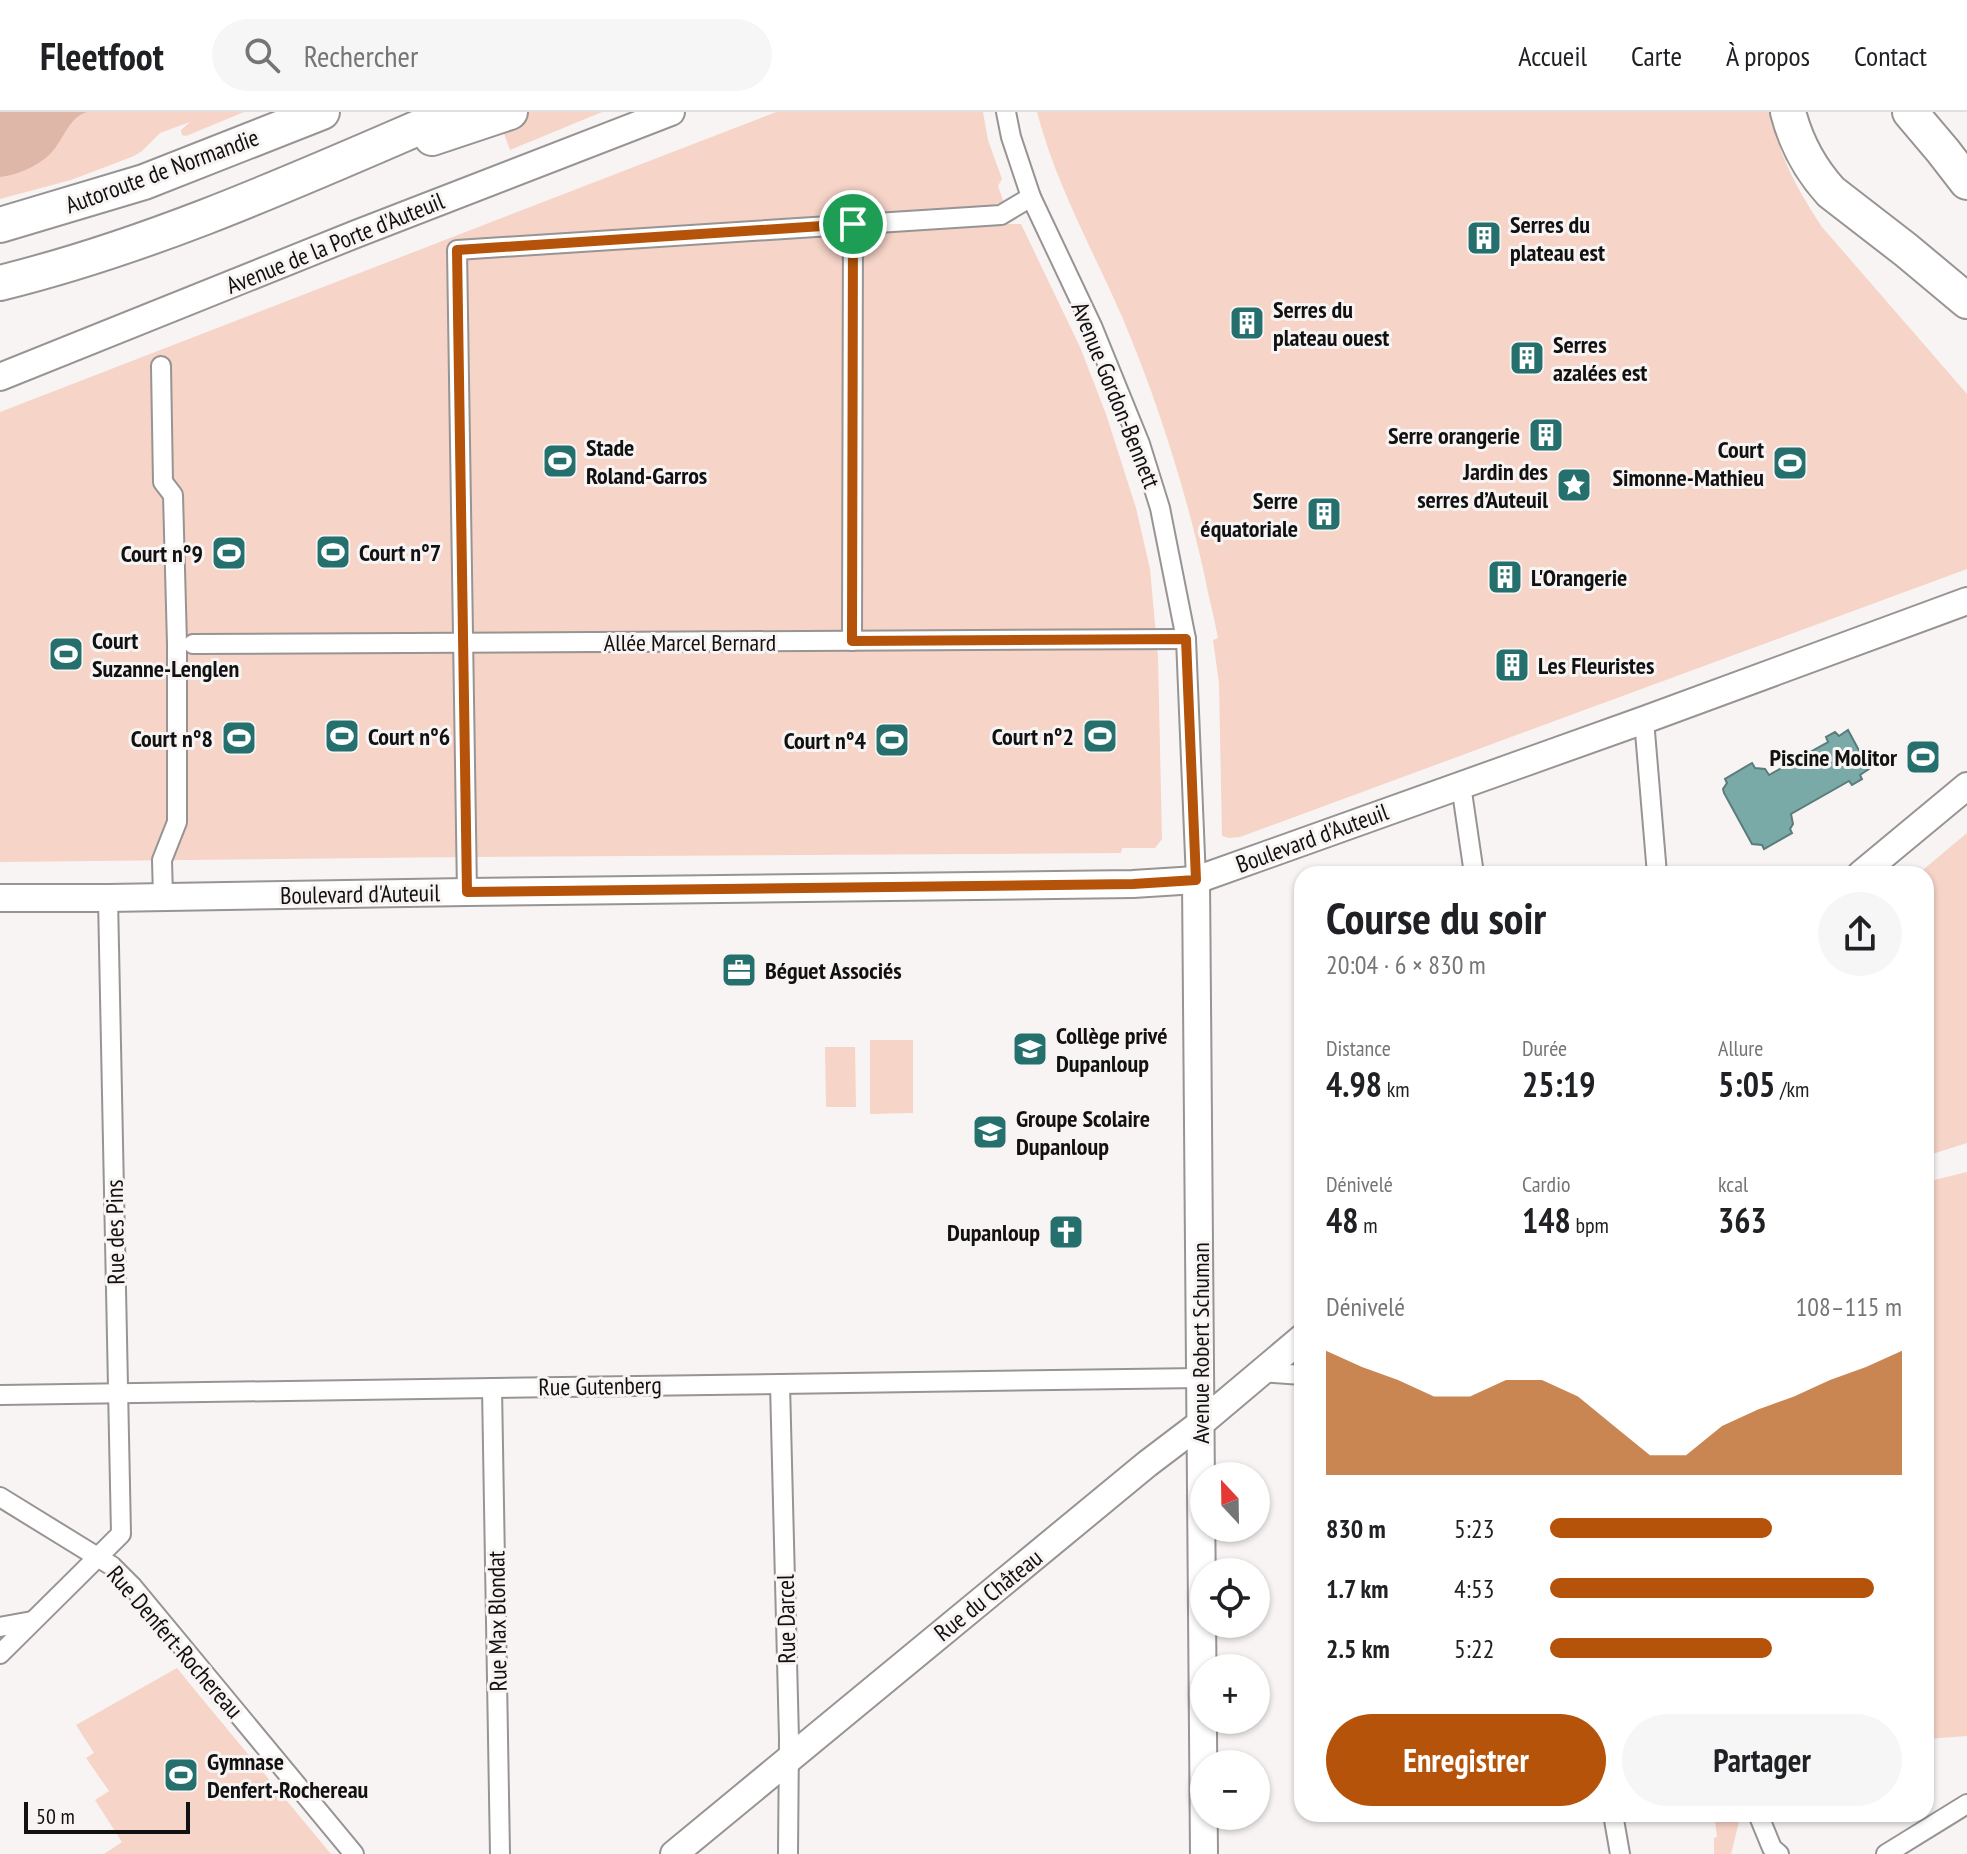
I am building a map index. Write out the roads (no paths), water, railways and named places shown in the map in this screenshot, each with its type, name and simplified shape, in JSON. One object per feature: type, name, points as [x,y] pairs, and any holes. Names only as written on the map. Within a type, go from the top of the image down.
[{"type":"highway","name":"Autoroute de Normandie","points":[[0,225],[144,182],[322,112]]},
{"type":"highway","points":[[0,283],[180,227],[268,193],[455,112]]},
{"type":"highway","points":[[268,193],[510,112]]},
{"type":"highway","points":[[1788,112],[1796,140],[1831,192],[1967,301]]},
{"type":"highway","points":[[1910,112],[1967,182]]},
{"type":"street","name":"Avenue de la Porte d'Auteuil","points":[[0,374],[671,112]]},
{"type":"street","name":"Avenue Gordon-Bennett","points":[[1006,112],[1031,197],[1092,326],[1140,444],[1160,508],[1186,639],[1196,880]]},
{"type":"street","points":[[467,892],[457,250],[1001,215],[1031,197]]},
{"type":"street","points":[[852,641],[853,224]]},
{"type":"street","points":[[161,366],[163,482],[173,495],[177,644],[177,822],[162,860],[163,897]]},
{"type":"street","name":"Boulevard d'Auteuil","points":[[0,898],[1133,884],[1196,880],[1967,601]]},
{"type":"street","name":"Allée Marcel Bernard","points":[[193,644],[1186,639]]},
{"type":"street","points":[[1644,720],[1656,866]]},
{"type":"street","points":[[1461,785],[1473,866]]},
{"type":"street","points":[[1871,866],[1967,786]]},
{"type":"street","name":"Avenue Robert Schuman","points":[[1196,880],[1204,1854]]},
{"type":"street","name":"Rue des Pins","points":[[0,1654],[121,1534],[108,898]]},
{"type":"street","name":"Rue du Château","points":[[674,1854],[1294,1345]]},
{"type":"street","points":[[1261,1372],[1294,1374]]},
{"type":"street","name":"Rue Gutenberg","points":[[0,1395],[1200,1378]]},
{"type":"street","name":"Rue Darcel","points":[[780,1384],[789,1760],[788,1854]]},
{"type":"street","name":"Rue Max Blondat","points":[[492,1388],[500,1854]]},
{"type":"street","name":"Rue Denfert-Rochereau","points":[[0,1497],[112,1566],[132,1586],[354,1854]]},
{"type":"street","points":[[0,1627],[32,1621]]},
{"type":"street","points":[[1886,1854],[1967,1804]]},
{"type":"street","points":[[1614,1822],[1620,1854]]},
{"type":"street","points":[[1761,1822],[1771,1852]]},
{"type":"water","points":[[1848,730],[1869,769],[1860,775],[1862,779],[1852,785],[1849,781],[1791,814],[1792,833],[1764,849],[1762,845],[1752,844],[1724,793],[1725,779],[1752,763],[1755,768],[1765,769],[1769,775],[1828,742],[1826,737],[1835,732],[1839,736]]},
{"type":"place","name":"Serres du plateau est","points":[[1484,238]]},
{"type":"place","name":"Serres du plateau ouest","points":[[1247,323]]},
{"type":"place","name":"Serres azalées est","points":[[1527,358]]},
{"type":"place","name":"Serre orangerie","points":[[1546,435]]},
{"type":"place","name":"Stade Roland-Garros","points":[[560,461]]},
{"type":"place","name":"Court Simonne-Mathieu","points":[[1790,463]]},
{"type":"place","name":"Jardin des serres d’Auteuil","points":[[1574,485]]},
{"type":"place","name":"Serre équatoriale","points":[[1324,514]]},
{"type":"place","name":"Court n°7","points":[[333,552]]},
{"type":"place","name":"Court n°9","points":[[229,553]]},
{"type":"place","name":"L'Orangerie","points":[[1505,577]]},
{"type":"place","name":"Court Suzanne-Lenglen","points":[[66,654]]},
{"type":"place","name":"Les Fleuristes","points":[[1512,665]]},
{"type":"place","name":"Court n°6","points":[[342,736]]},
{"type":"place","name":"Court n°2","points":[[1100,736]]},
{"type":"place","name":"Court n°8","points":[[239,738]]},
{"type":"place","name":"Court n°4","points":[[892,740]]},
{"type":"place","name":"Piscine Molitor","points":[[1923,757]]},
{"type":"place","name":"Béguet Associés","points":[[739,970]]},
{"type":"place","name":"Collège privé Dupanloup","points":[[1030,1049]]},
{"type":"place","name":"Groupe Scolaire Dupanloup","points":[[990,1132]]},
{"type":"place","name":"Dupanloup","points":[[1066,1232]]},
{"type":"place","name":"Gymnase Denfert-Rochereau","points":[[181,1775]]}]
